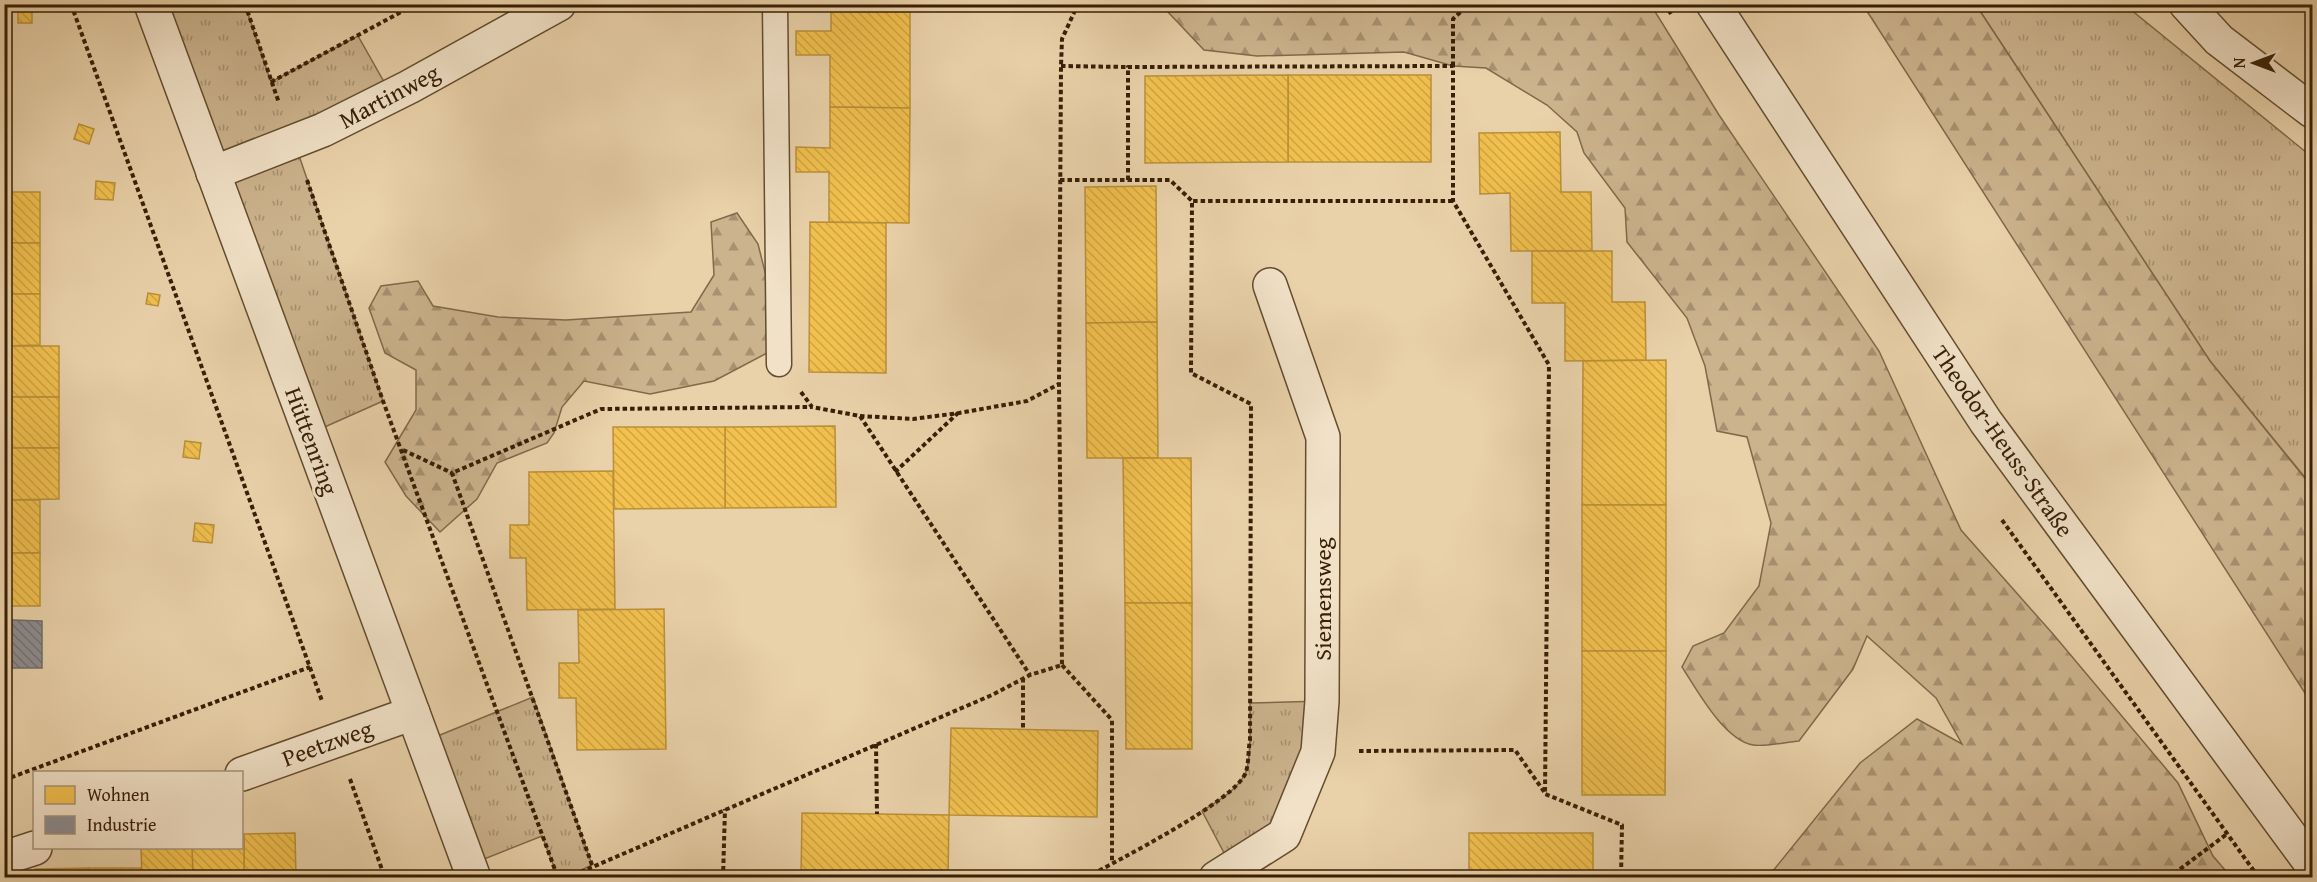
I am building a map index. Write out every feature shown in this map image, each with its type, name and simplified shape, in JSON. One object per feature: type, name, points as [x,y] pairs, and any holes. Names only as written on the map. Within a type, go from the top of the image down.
[{"type":"street","name":"Hüttenring","points":[[151,4],[474,878]]},
{"type":"street","name":"Martinweg","points":[[213,173],[323,130],[392,96],[559,4]]},
{"type":"street","name":"Theodor-Heuss-Straße","points":[[1713,4],[1986,422],[2313,865]]},
{"type":"street","points":[[2186,4],[2219,40],[2313,111]]},
{"type":"street","name":"Siemensweg","points":[[1216,878],[1284,835],[1318,752],[1322,701],[1323,437],[1270,285]]},
{"type":"street","name":"Peetzweg","points":[[243,774],[413,713]]},
{"type":"street","points":[[4,858],[33,849]]},
{"type":"lane","points":[[775,4],[779,364]]},
{"type":"path","points":[[71,4],[386,878]]},
{"type":"path","points":[[245,4],[383,401],[558,878]]},
{"type":"path","points":[[271,82],[416,4]]},
{"type":"path","points":[[1078,4],[1062,39],[1061,66],[1059,384],[1062,665],[1112,720],[1112,863]]},
{"type":"path","points":[[1469,4],[1454,19],[1454,201],[1549,365],[1545,794]]},
{"type":"path","points":[[1061,66],[1454,66]]},
{"type":"path","points":[[1128,67],[1128,180]]},
{"type":"path","points":[[1060,180],[1170,180],[1192,201],[1454,201]]},
{"type":"path","points":[[1086,878],[1227,795],[1246,773],[1251,404],[1191,373],[1192,201]]},
{"type":"path","points":[[779,364],[812,407]]},
{"type":"path","points":[[452,473],[600,409],[812,407],[860,416],[913,419],[1027,401],[1059,384]]},
{"type":"path","points":[[895,472],[959,413]]},
{"type":"path","points":[[860,416],[1030,675]]},
{"type":"path","points":[[402,449],[452,473],[592,865]]},
{"type":"path","points":[[567,878],[592,865],[992,695],[1023,678],[1062,665]]},
{"type":"path","points":[[4,780],[310,667]]},
{"type":"path","points":[[1023,678],[1023,730]]},
{"type":"path","points":[[876,744],[877,814]]},
{"type":"path","points":[[1318,752],[1515,750],[1545,794],[1622,825],[1621,878]]},
{"type":"path","points":[[723,878],[724,809]]},
{"type":"path","points":[[2168,878],[2227,834],[2259,878]]},
{"type":"green space","points":[[151,5],[245,5],[271,82],[358,36],[392,96],[294,141],[383,401],[309,434]]},
{"type":"green space","points":[[1165,5],[1651,5],[1719,115],[1879,351],[1961,530],[2053,634],[2178,783],[2213,856],[2231,877],[1768,877],[1860,763],[1917,719],[1962,744],[1936,698],[1867,636],[1853,669],[1799,741],[1753,745],[1742,741],[1712,713],[1682,667],[1693,646],[1724,633],[1759,586],[1771,523],[1747,437],[1717,431],[1705,366],[1687,318],[1627,242],[1625,208],[1584,153],[1577,132],[1547,105],[1486,68],[1453,66],[1404,52],[1257,56],[1204,50],[1168,12]]},
{"type":"green space","points":[[1863,5],[1976,5],[2210,361],[2312,487],[2312,704]]},
{"type":"green space","points":[[1976,5],[2125,5],[2312,157],[2312,486],[2210,361]]},
{"type":"green space","points":[[737,213],[758,244],[771,296],[767,353],[714,381],[650,394],[584,381],[562,407],[554,433],[547,443],[497,463],[477,499],[440,532],[406,496],[385,462],[416,410],[416,370],[385,353],[369,308],[381,286],[418,281],[433,306],[498,317],[566,320],[691,312],[714,275],[711,222]]},
{"type":"green space","points":[[533,697],[592,865],[567,877],[558,877],[542,836],[469,865],[423,742]]},
{"type":"green space","points":[[1322,701],[1284,835],[1232,868],[1202,811],[1232,791],[1245,774],[1250,750],[1250,703]]},
{"type":"building: Wohnen","points":[[831,4],[910,4],[910,108],[830,107],[830,55],[796,55],[796,31],[831,31]]},
{"type":"building: Wohnen","points":[[18,9],[32,9],[32,23],[18,23]]},
{"type":"building: Wohnen","points":[[1288,75],[1431,75],[1431,162],[1288,162]]},
{"type":"building: Wohnen","points":[[1288,75],[1288,162],[1145,163],[1145,76]]},
{"type":"building: Wohnen","points":[[830,107],[910,108],[909,223],[829,222],[829,172],[796,172],[796,147],[830,148]]},
{"type":"building: Wohnen","points":[[79,124],[94,129],[89,144],[74,139]]},
{"type":"building: Wohnen","points":[[1560,132],[1561,192],[1591,192],[1592,251],[1511,251],[1510,193],[1480,194],[1479,133]]},
{"type":"building: Wohnen","points":[[96,181],[115,183],[113,200],[95,199]]},
{"type":"building: Wohnen","points":[[1156,186],[1157,322],[1086,323],[1085,187]]},
{"type":"building: Wohnen","points":[[4,192],[40,192],[40,243],[4,243]]},
{"type":"building: Wohnen","points":[[810,222],[886,223],[886,373],[809,372]]},
{"type":"building: Wohnen","points":[[4,243],[40,243],[40,294],[4,294]]},
{"type":"building: Wohnen","points":[[1532,251],[1612,251],[1612,302],[1645,302],[1646,360],[1565,361],[1565,303],[1532,303]]},
{"type":"building: Wohnen","points":[[148,293],[160,295],[158,306],[146,304]]},
{"type":"building: Wohnen","points":[[4,294],[40,294],[40,345],[4,346]]},
{"type":"building: Wohnen","points":[[1157,322],[1158,458],[1087,458],[1086,323]]},
{"type":"building: Wohnen","points":[[4,346],[59,346],[59,397],[4,397]]},
{"type":"building: Wohnen","points":[[1666,360],[1666,505],[1582,505],[1583,361]]},
{"type":"building: Wohnen","points":[[4,397],[59,397],[59,448],[4,448]]},
{"type":"building: Wohnen","points":[[835,426],[836,507],[725,508],[725,427]]},
{"type":"building: Wohnen","points":[[613,427],[725,427],[725,508],[614,509]]},
{"type":"building: Wohnen","points":[[185,441],[201,443],[199,459],[183,457]]},
{"type":"building: Wohnen","points":[[4,448],[59,448],[59,499],[4,500]]},
{"type":"building: Wohnen","points":[[1123,458],[1191,458],[1192,603],[1125,603]]},
{"type":"building: Wohnen","points":[[613,471],[615,609],[527,610],[526,558],[510,558],[510,525],[529,525],[529,472]]},
{"type":"building: Wohnen","points":[[4,500],[40,500],[40,553],[4,553]]},
{"type":"building: Wohnen","points":[[1582,505],[1666,505],[1666,651],[1582,651]]},
{"type":"building: Wohnen","points":[[195,523],[214,525],[212,543],[193,541]]},
{"type":"building: Wohnen","points":[[4,553],[40,553],[40,606],[4,606]]},
{"type":"building: Wohnen","points":[[1125,603],[1192,603],[1192,749],[1126,749]]},
{"type":"building: Wohnen","points":[[664,609],[666,749],[577,750],[576,698],[559,698],[559,663],[579,663],[578,610]]},
{"type":"building: Wohnen","points":[[1582,651],[1666,651],[1665,795],[1582,795]]},
{"type":"building: Wohnen","points":[[951,728],[1098,731],[1097,817],[949,815]]},
{"type":"building: Wohnen","points":[[802,813],[949,815],[948,878],[801,878]]},
{"type":"building: Wohnen","points":[[295,833],[296,878],[244,878],[244,834]]},
{"type":"building: Wohnen","points":[[1469,833],[1593,833],[1593,878],[1469,878]]},
{"type":"building: Wohnen","points":[[244,834],[244,878],[193,878],[192,849],[243,849]]},
{"type":"building: Wohnen","points":[[141,849],[192,849],[193,878],[142,878]]},
{"type":"building: Wohnen","points":[[89,868],[89,878],[35,878],[35,869]]},
{"type":"building: Wohnen","points":[[89,868],[141,868],[142,878],[89,878]]},
{"type":"building: Industrie","points":[[4,620],[12,620],[10,746],[4,746]]},
{"type":"building: Industrie","points":[[12,620],[42,621],[42,668],[11,668]]}]
